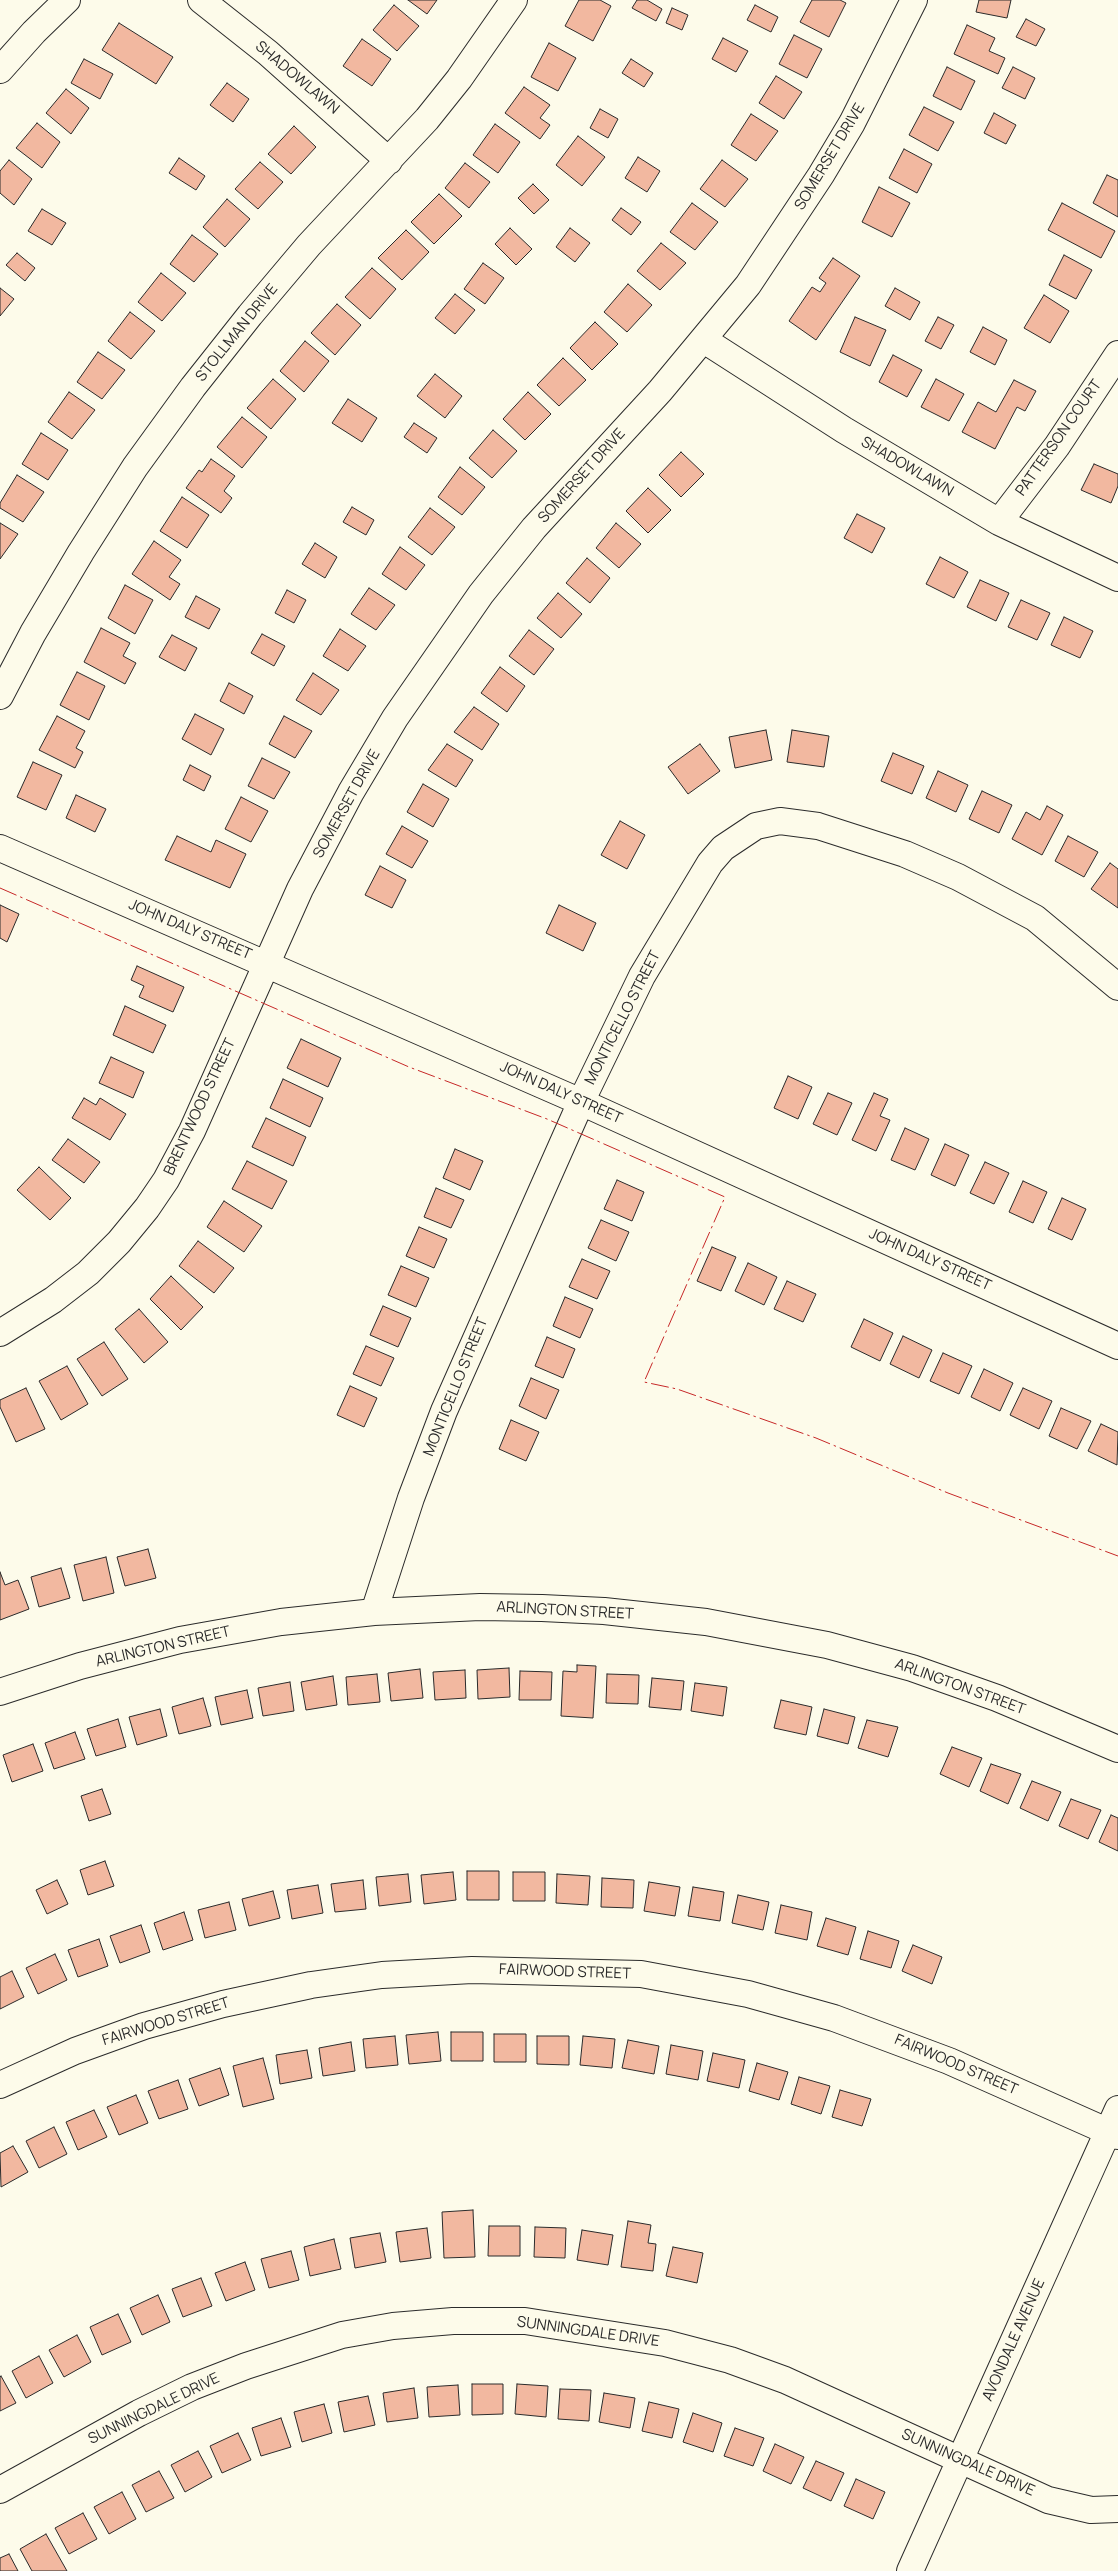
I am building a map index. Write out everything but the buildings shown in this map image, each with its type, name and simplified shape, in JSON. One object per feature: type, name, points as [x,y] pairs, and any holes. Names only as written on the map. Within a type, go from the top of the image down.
[{"type":"street","points":[[0,70],[34,32],[67,0]]},
{"type":"street","name":"SHADOWLAWN","points":[[201,0],[282,65],[389,161]]},
{"type":"street","name":"STOLLMAN DRIVE","points":[[0,696],[33,633],[81,552],[135,468],[193,387],[250,315],[310,246],[389,161],[459,79],[514,0]]},
{"type":"street","name":"SOMERSET DRIVE","points":[[266,963],[300,889],[351,792],[395,718],[442,646],[534,528],[704,340],[748,285],[822,175],[860,107],[914,0]]},
{"type":"street","name":"SHADOWLAWN","points":[[704,340],[844,430],[999,522],[1118,578]]},
{"type":"street","name":"PATTERSON COURT","points":[[999,522],[1057,446],[1118,354]]},
{"type":"street","name":"MONTICELLO STREET","points":[[374,1612],[411,1498],[444,1411],[581,1102],[642,976],[710,863],[734,839],[756,826],[767,823],[796,823],[832,831],[905,854],[958,877],[1035,918],[1118,986]]},
{"type":"street","name":"JOHN DALY STREET","points":[[0,848],[581,1102],[1118,1346]]},
{"type":"street","name":"BRENTWOOD STREET","points":[[0,1333],[53,1300],[88,1273],[119,1242],[146,1208],[166,1180],[192,1132],[266,963]]},
{"type":"street","name":"ARLINGTON STREET","points":[[0,1692],[80,1666],[180,1640],[281,1622],[374,1612],[480,1607],[542,1608],[650,1616],[766,1632],[827,1645],[912,1668],[997,1698],[1118,1749]]},
{"type":"street","name":"FAIRWOOD STREET","points":[[0,2084],[75,2051],[144,2026],[223,2004],[311,1985],[382,1975],[472,1970],[632,1974],[748,1994],[834,2018],[1115,2126]]},
{"type":"street","name":"AVONDALE AVENUE","points":[[910,2571],[1115,2126]]},
{"type":"street","name":"SUNNINGDALE DRIVE","points":[[0,2490],[140,2413],[192,2387],[246,2366],[342,2335],[393,2326],[452,2321],[534,2322],[665,2343],[711,2355],[785,2380],[1048,2500],[1091,2510],[1118,2508]]},
{"type":"power","points":[[0,888],[409,1067],[547,1119],[725,1197],[644,1382],[677,1389],[816,1438],[948,1493],[1118,1556]]}]
